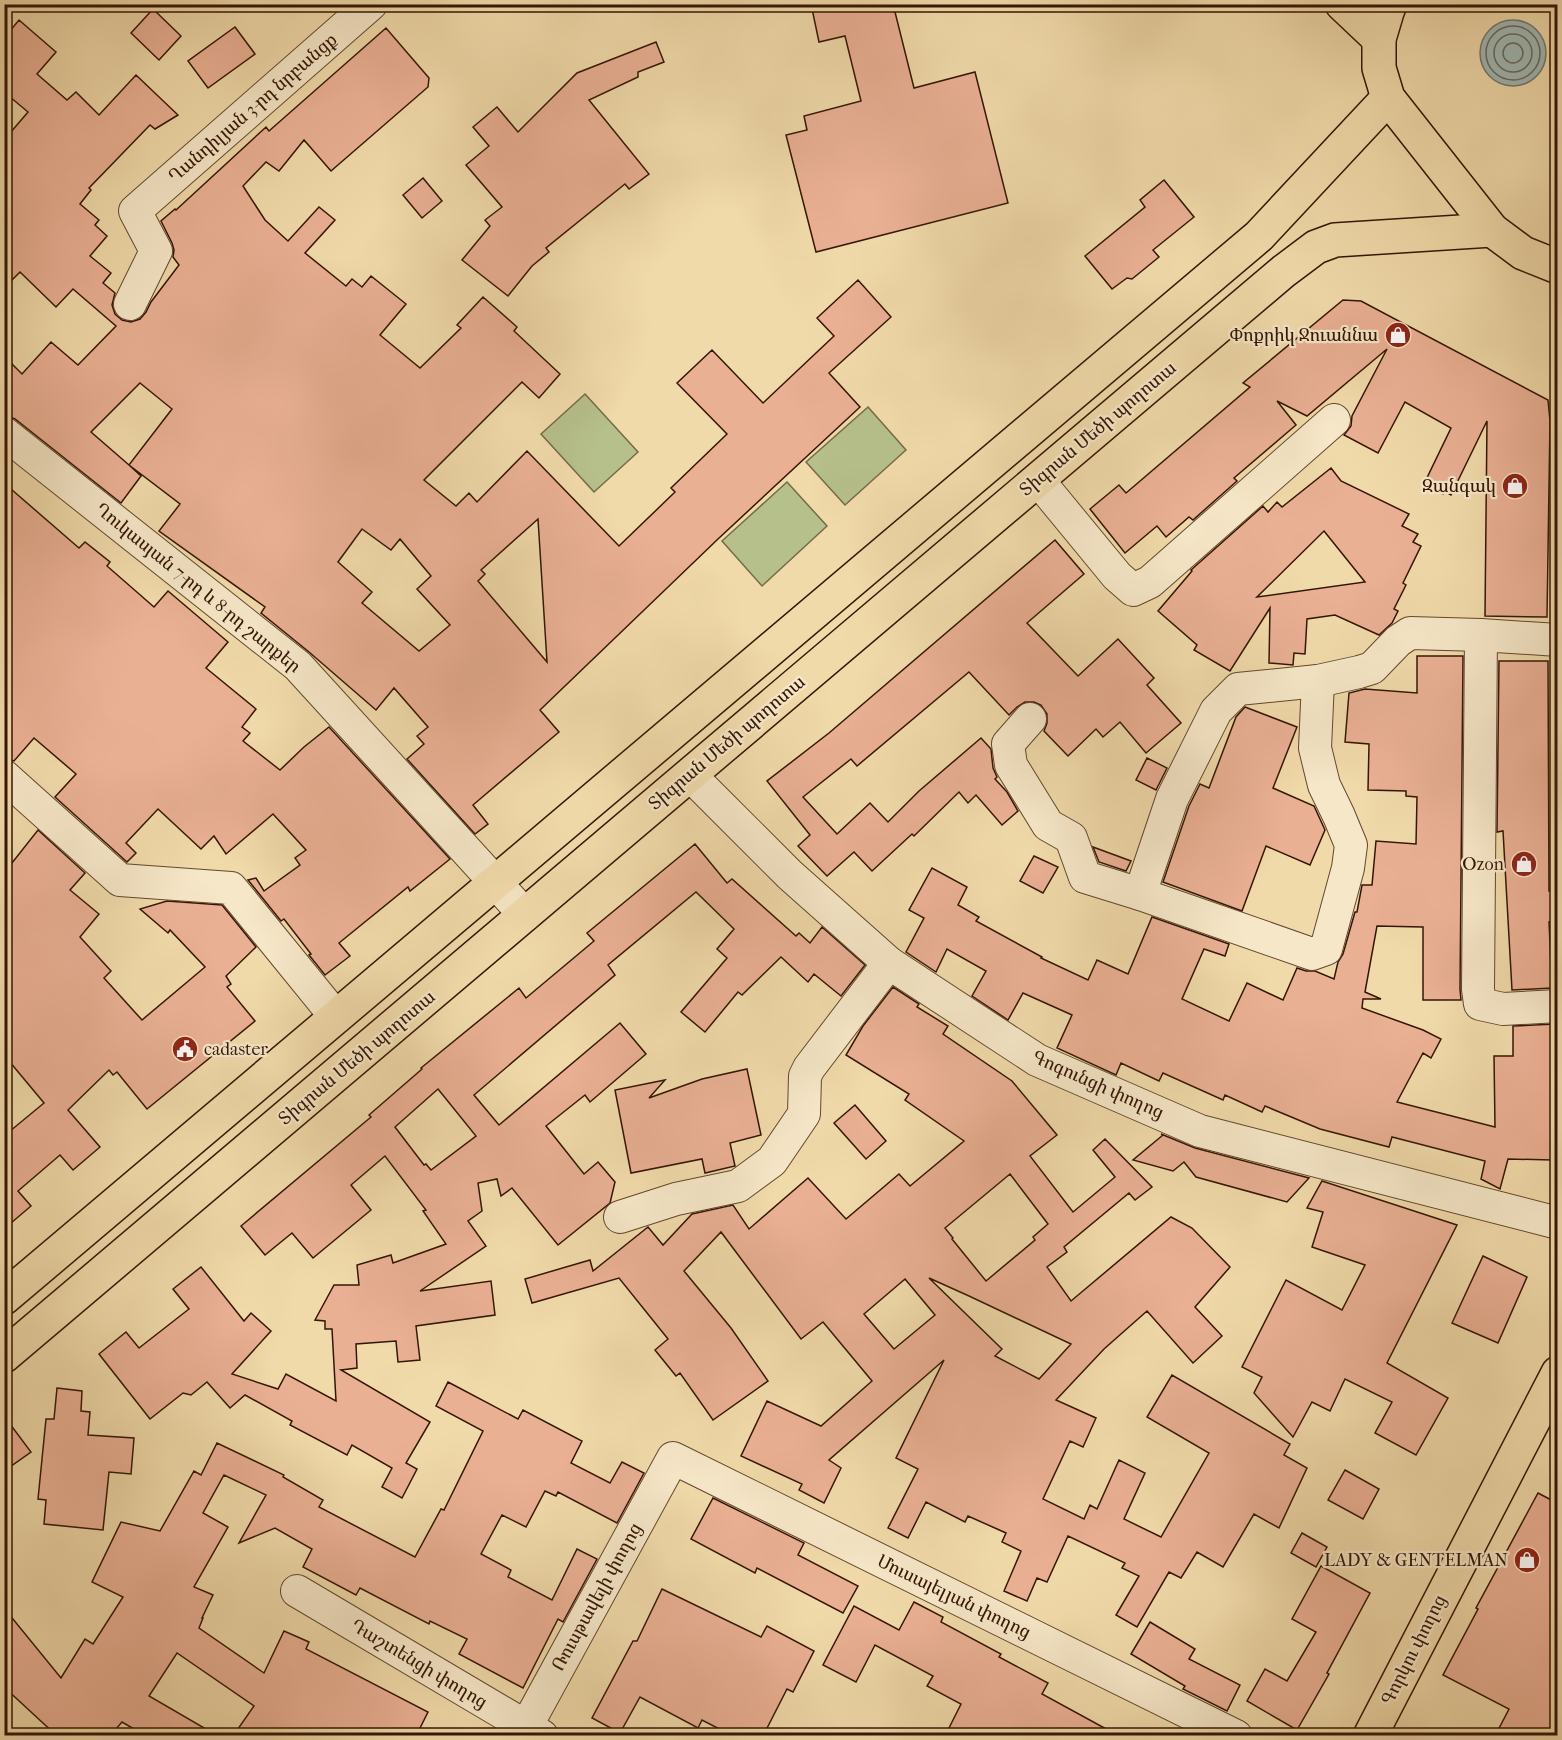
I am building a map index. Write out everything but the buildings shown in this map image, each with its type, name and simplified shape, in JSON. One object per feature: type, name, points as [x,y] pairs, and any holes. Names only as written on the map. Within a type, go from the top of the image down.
[{"type":"main road","points":[[1342,4],[1379,39]]},
{"type":"main road","points":[[1390,4],[1379,39],[1379,68],[1388,98],[1492,230],[1523,253],[1557,267]]},
{"type":"main road","points":[[4,1298],[1259,236],[1388,98]]},
{"type":"main road","name":"Տիգրան Մեծի պողոտա","points":[[4,1356],[1316,247],[1335,240],[1492,230]]},
{"type":"main road","name":"Գորկու փողոց","points":[[1370,1736],[1557,1373]]},
{"type":"street","name":"Ղանդիլյան 3-րդ նրբանցք","points":[[130,304],[156,251],[135,212],[371,4]]},
{"type":"street","points":[[1038,480],[1118,576],[1133,590],[1150,582],[1335,420]]},
{"type":"street","name":"Ղուկասյան 7-րդ և 8-րդ շարքեր","points":[[4,433],[298,666],[525,915]]},
{"type":"street","points":[[1140,894],[1172,799],[1216,711],[1238,689],[1318,681],[1372,668],[1398,641],[1410,633],[1557,640]]},
{"type":"street","points":[[1481,635],[1478,989],[1480,1004],[1503,1010],[1557,1006]]},
{"type":"street","points":[[1030,719],[1008,744],[1011,765],[1048,825],[1071,838],[1085,877],[1312,954],[1326,949],[1348,868],[1351,845],[1340,816],[1324,785],[1315,748],[1318,681]]},
{"type":"street","name":"Գոգունցի փողոց","points":[[690,775],[790,875],[889,963],[1037,1060],[1200,1131],[1557,1223]]},
{"type":"street","points":[[4,776],[120,880],[231,888],[336,1017]]},
{"type":"street","points":[[620,1217],[676,1199],[738,1186],[772,1161],[804,1114],[805,1076],[809,1068],[889,963]]},
{"type":"street","name":"Ռուսթավելի փողոց","points":[[530,1733],[673,1458]]},
{"type":"street","name":"Մուսայելյան փողոց","points":[[673,1458],[1236,1736]]},
{"type":"street","name":"Դաշտենցի փողոց","points":[[297,1591],[530,1733]]},
{"type":"green space","points":[[585,394],[638,452],[594,492],[541,434]]},
{"type":"green space","points":[[868,407],[906,450],[845,505],[806,462]]},
{"type":"green space","points":[[787,482],[827,526],[762,586],[722,541]]},
{"type":"water","points":[[1513,20],[1526,23],[1536,30],[1543,40],[1546,53],[1543,66],[1536,76],[1526,83],[1513,86],[1500,83],[1490,76],[1483,66],[1480,53],[1483,40],[1490,30],[1500,23]]},
{"type":"place","name":"Փոքրիկ Ջուաննա","points":[[1398,335]]},
{"type":"place","name":"Զանգակ","points":[[1515,486]]},
{"type":"place","name":"Ozon","points":[[1524,864]]},
{"type":"place","name":"cadaster","points":[[185,1049]]},
{"type":"place","name":"LADY & GENTELMAN","points":[[1527,1560]]}]
